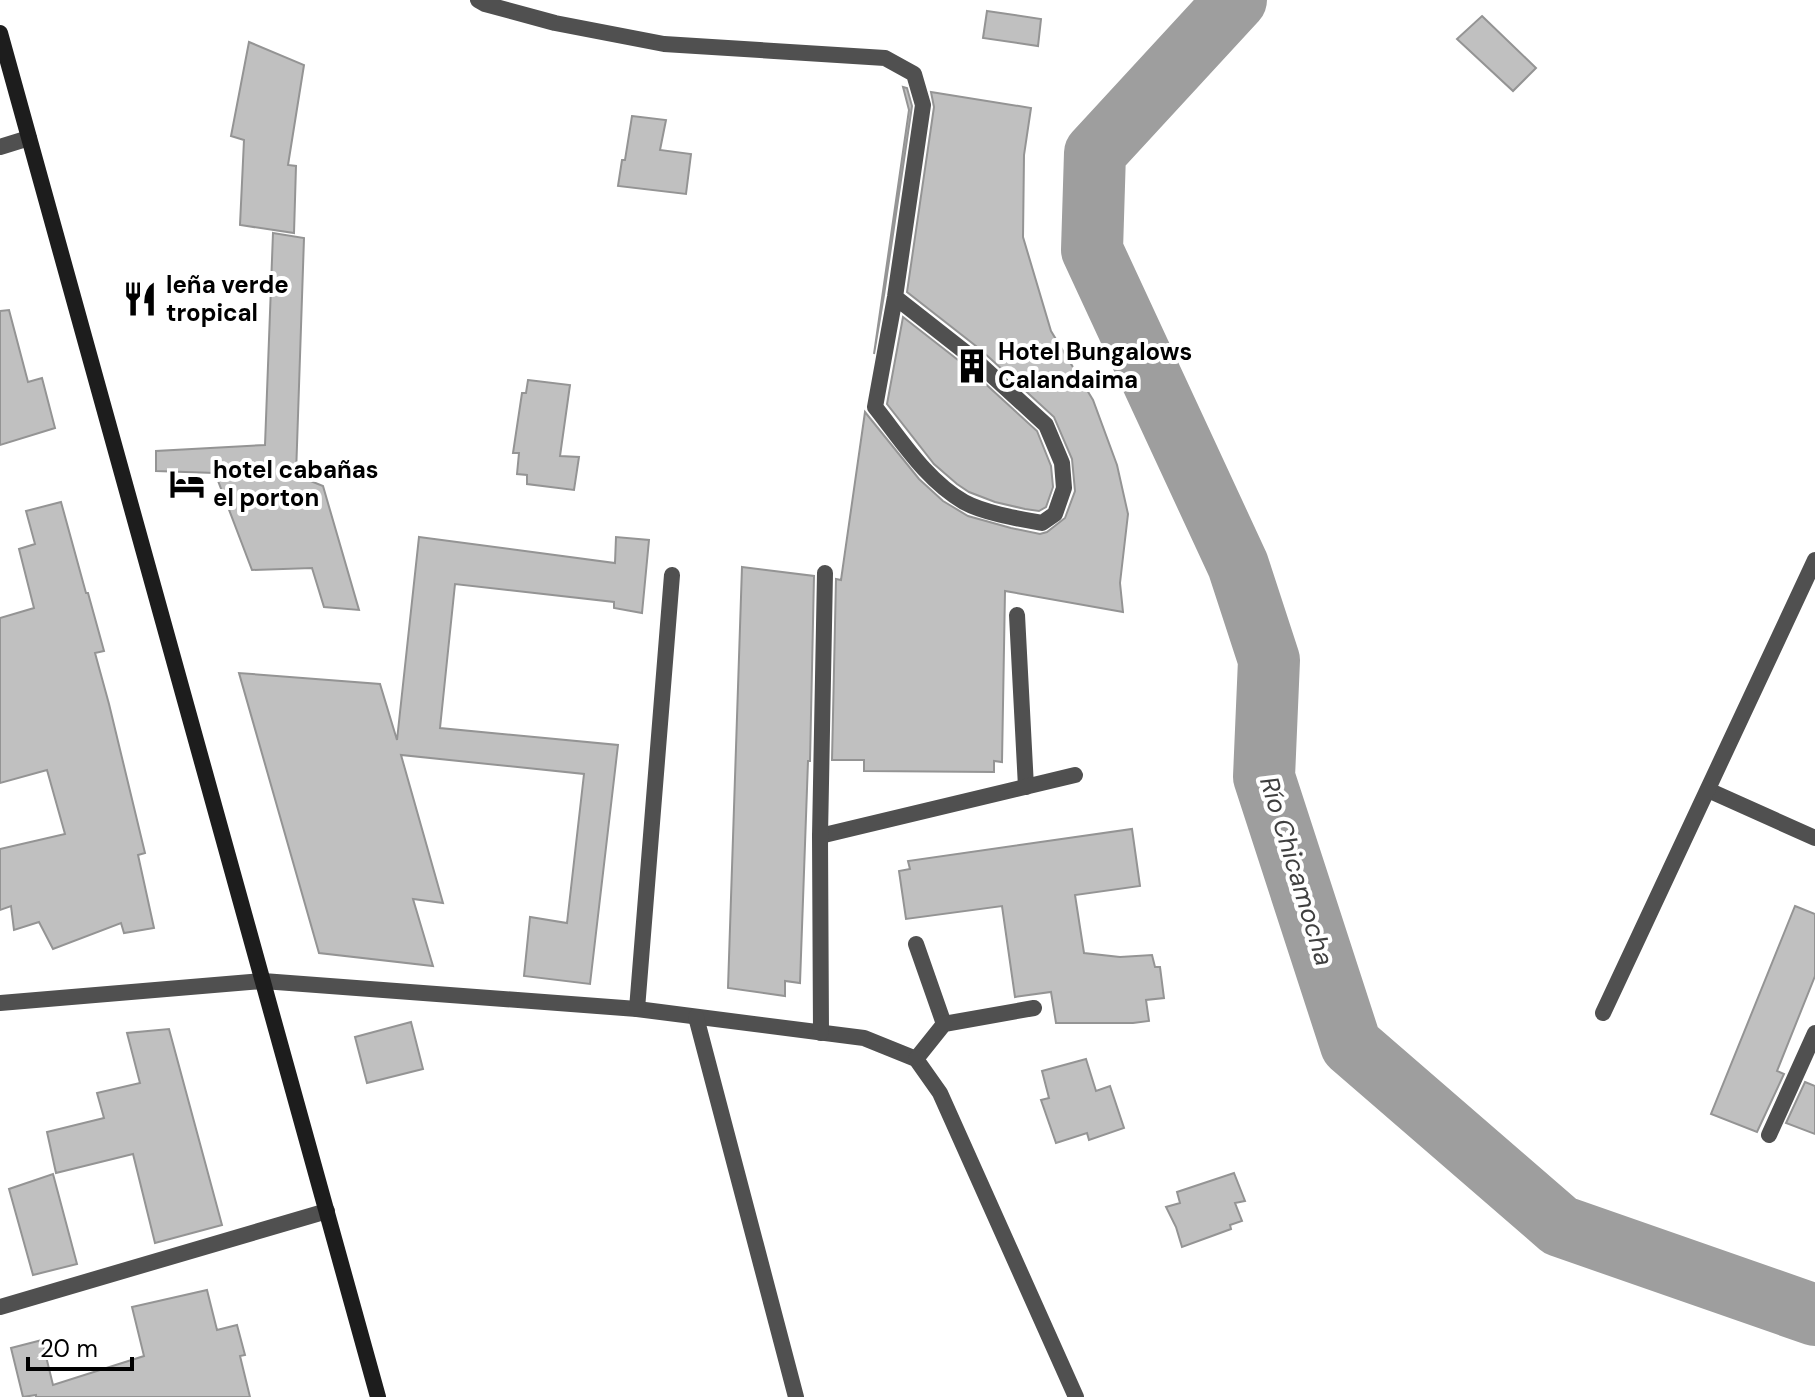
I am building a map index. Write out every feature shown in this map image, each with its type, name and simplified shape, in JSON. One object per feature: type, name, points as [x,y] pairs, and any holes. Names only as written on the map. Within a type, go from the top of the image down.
[{"type":"main road","points":[[0,33],[378,1397]]},
{"type":"street","points":[[478,0],[555,23],[664,44],[885,58],[914,74],[923,105],[895,297],[875,407],[931,477],[966,503],[1042,523],[1055,514],[1064,488],[1062,463],[1046,425],[974,359],[895,297]]},
{"type":"street","points":[[0,147],[29,138]]},
{"type":"street","points":[[1603,1013],[1815,560]]},
{"type":"street","points":[[821,1033],[820,836],[825,573]]},
{"type":"street","points":[[637,1009],[672,575]]},
{"type":"street","points":[[1017,615],[1026,787]]},
{"type":"street","points":[[820,836],[1075,775]]},
{"type":"street","points":[[1708,790],[1815,838]]},
{"type":"street","points":[[916,944],[944,1024]]},
{"type":"street","points":[[0,1003],[263,981],[637,1009],[864,1038],[916,1059],[940,1093],[1076,1397]]},
{"type":"street","points":[[916,1059],[944,1024],[1034,1008]]},
{"type":"street","points":[[696,1017],[796,1397]]},
{"type":"street","points":[[1769,1135],[1815,1033]]},
{"type":"street","points":[[0,1307],[327,1211]]},
{"type":"building","points":[[987,11],[1041,19],[1038,46],[983,38]]},
{"type":"building","points":[[1482,16],[1536,68],[1513,91],[1457,39]]},
{"type":"building","points":[[249,42],[304,65],[288,165],[296,166],[294,233],[240,225],[244,140],[231,136]]},
{"type":"building","points":[[903,87],[907,88],[912,106],[874,354],[909,110]]},
{"type":"building","name":"Hotel Bungalows Calandaima","points":[[931,92],[1031,108],[1024,155],[1023,237],[1051,331],[1093,400],[1117,465],[1128,514],[1120,583],[1123,612],[1005,591],[1002,762],[994,761],[994,772],[864,771],[864,760],[832,760],[836,579],[841,580],[865,412],[919,479],[943,501],[968,516],[1040,534],[1065,518],[1075,491],[1072,459],[1054,417],[981,350],[907,292],[934,107]]},
{"type":"building","points":[[632,116],[666,120],[660,150],[691,154],[686,194],[618,186]]},
{"type":"building","points":[[273,233],[304,238],[296,475],[323,486],[359,610],[324,607],[312,568],[252,570],[215,473],[156,471],[156,451],[265,445]]},
{"type":"building","points":[[9,310],[28,382],[42,378],[55,428],[0,445],[0,311]]},
{"type":"building","points":[[903,317],[967,367],[1037,431],[1051,466],[1053,487],[1046,507],[1039,511],[1025,509],[969,492],[934,464],[887,404]]},
{"type":"building","points":[[528,380],[570,385],[560,456],[579,457],[574,490],[527,484],[527,475],[517,474],[519,453],[513,453],[522,393],[526,393]]},
{"type":"building","points":[[61,502],[104,651],[95,653],[145,853],[138,855],[154,928],[124,933],[121,923],[53,949],[39,922],[14,930],[11,906],[0,910],[0,849],[65,834],[47,770],[0,783],[0,618],[34,608],[19,549],[35,544],[26,511]]},
{"type":"building","points":[[419,537],[615,563],[616,537],[649,540],[642,613],[614,608],[614,602],[455,584],[440,728],[618,745],[590,984],[524,976],[530,917],[567,923],[584,774],[401,755],[443,903],[413,899],[433,966],[319,953],[239,673],[380,684],[397,740]]},
{"type":"building","points":[[742,567],[814,576],[800,983],[785,981],[785,996],[728,988]]},
{"type":"building","points":[[1132,829],[1140,886],[1075,895],[1084,953],[1120,957],[1152,955],[1155,967],[1160,967],[1164,998],[1146,1000],[1149,1021],[1056,1023],[1051,992],[1015,997],[1002,906],[906,919],[899,871],[910,869],[908,861]]},
{"type":"building","points":[[1795,906],[1815,914],[1815,976],[1777,1071],[1784,1074],[1757,1132],[1711,1114]]},
{"type":"building","points":[[411,1022],[423,1069],[367,1083],[355,1037]]},
{"type":"building","points":[[169,1029],[222,1225],[155,1243],[133,1154],[56,1173],[47,1132],[104,1118],[97,1093],[140,1083],[127,1033]]},
{"type":"building","points":[[1086,1059],[1096,1091],[1110,1086],[1124,1128],[1089,1140],[1087,1133],[1056,1143],[1041,1100],[1049,1098],[1042,1071]]},
{"type":"building","points":[[1805,1082],[1815,1086],[1815,1134],[1786,1123]]},
{"type":"building","points":[[1234,1173],[1245,1201],[1235,1203],[1242,1221],[1230,1225],[1231,1229],[1182,1247],[1166,1207],[1180,1203],[1177,1192]]},
{"type":"building","points":[[53,1174],[77,1264],[33,1275],[9,1189]]},
{"type":"building","points":[[207,1290],[217,1330],[237,1325],[245,1355],[240,1356],[250,1397],[23,1397],[11,1348],[42,1340],[53,1385],[144,1356],[132,1307]]},
{"type":"waterway","name":"Río Chicamocha","points":[[1236,0],[1095,153],[1092,250],[1238,565],[1269,660],[1264,777],[1351,1045],[1560,1226],[1815,1315]]},
{"type":"place","name":"leña verde tropical","points":[[140,299]]},
{"type":"place","name":"Hotel Bungalows Calandaima","points":[[972,366]]},
{"type":"place","name":"hotel cabañas el porton","points":[[187,484]]}]
